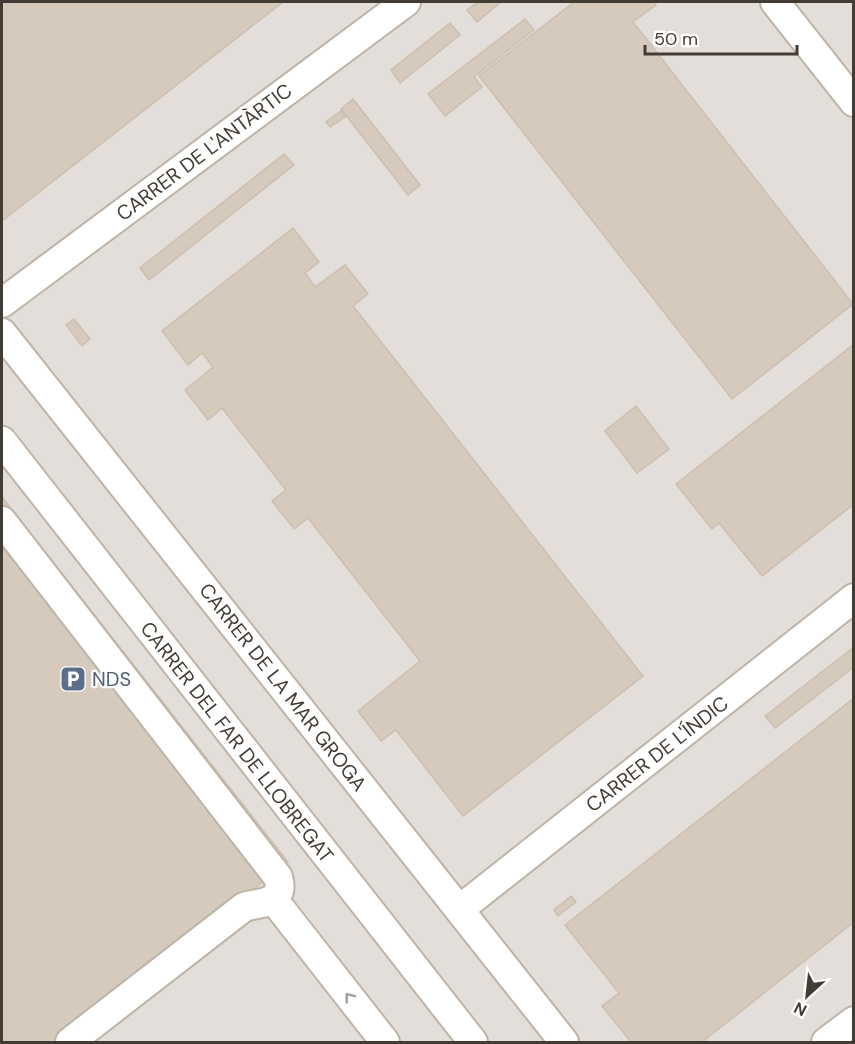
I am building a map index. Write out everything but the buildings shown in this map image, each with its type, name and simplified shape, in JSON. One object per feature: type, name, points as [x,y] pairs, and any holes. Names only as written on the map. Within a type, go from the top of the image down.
[{"type":"street","name":"CARRER DE L'ANTÀRTIC","points":[[2,303],[406,2]]},
{"type":"street","points":[[775,2],[854,102]]},
{"type":"street","name":"CARRER DE LA MAR GROGA","points":[[2,333],[564,1042]]},
{"type":"street","name":"CARRER DEL FAR DE LLOBREGAT","points":[[2,441],[473,1042]]},
{"type":"street","points":[[2,521],[278,877],[280,890],[273,899],[262,904],[244,907],[70,1042]]},
{"type":"street","name":"CARRER DE L'ÍNDIC","points":[[460,909],[854,598]]},
{"type":"street","points":[[273,899],[386,1042]]},
{"type":"street","points":[[826,1042],[854,1021]]},
{"type":"shaded area","points":[[2,2],[853,2],[853,1042],[2,1042]]},
{"type":"place","name":"NDS","points":[[73,679]]}]
